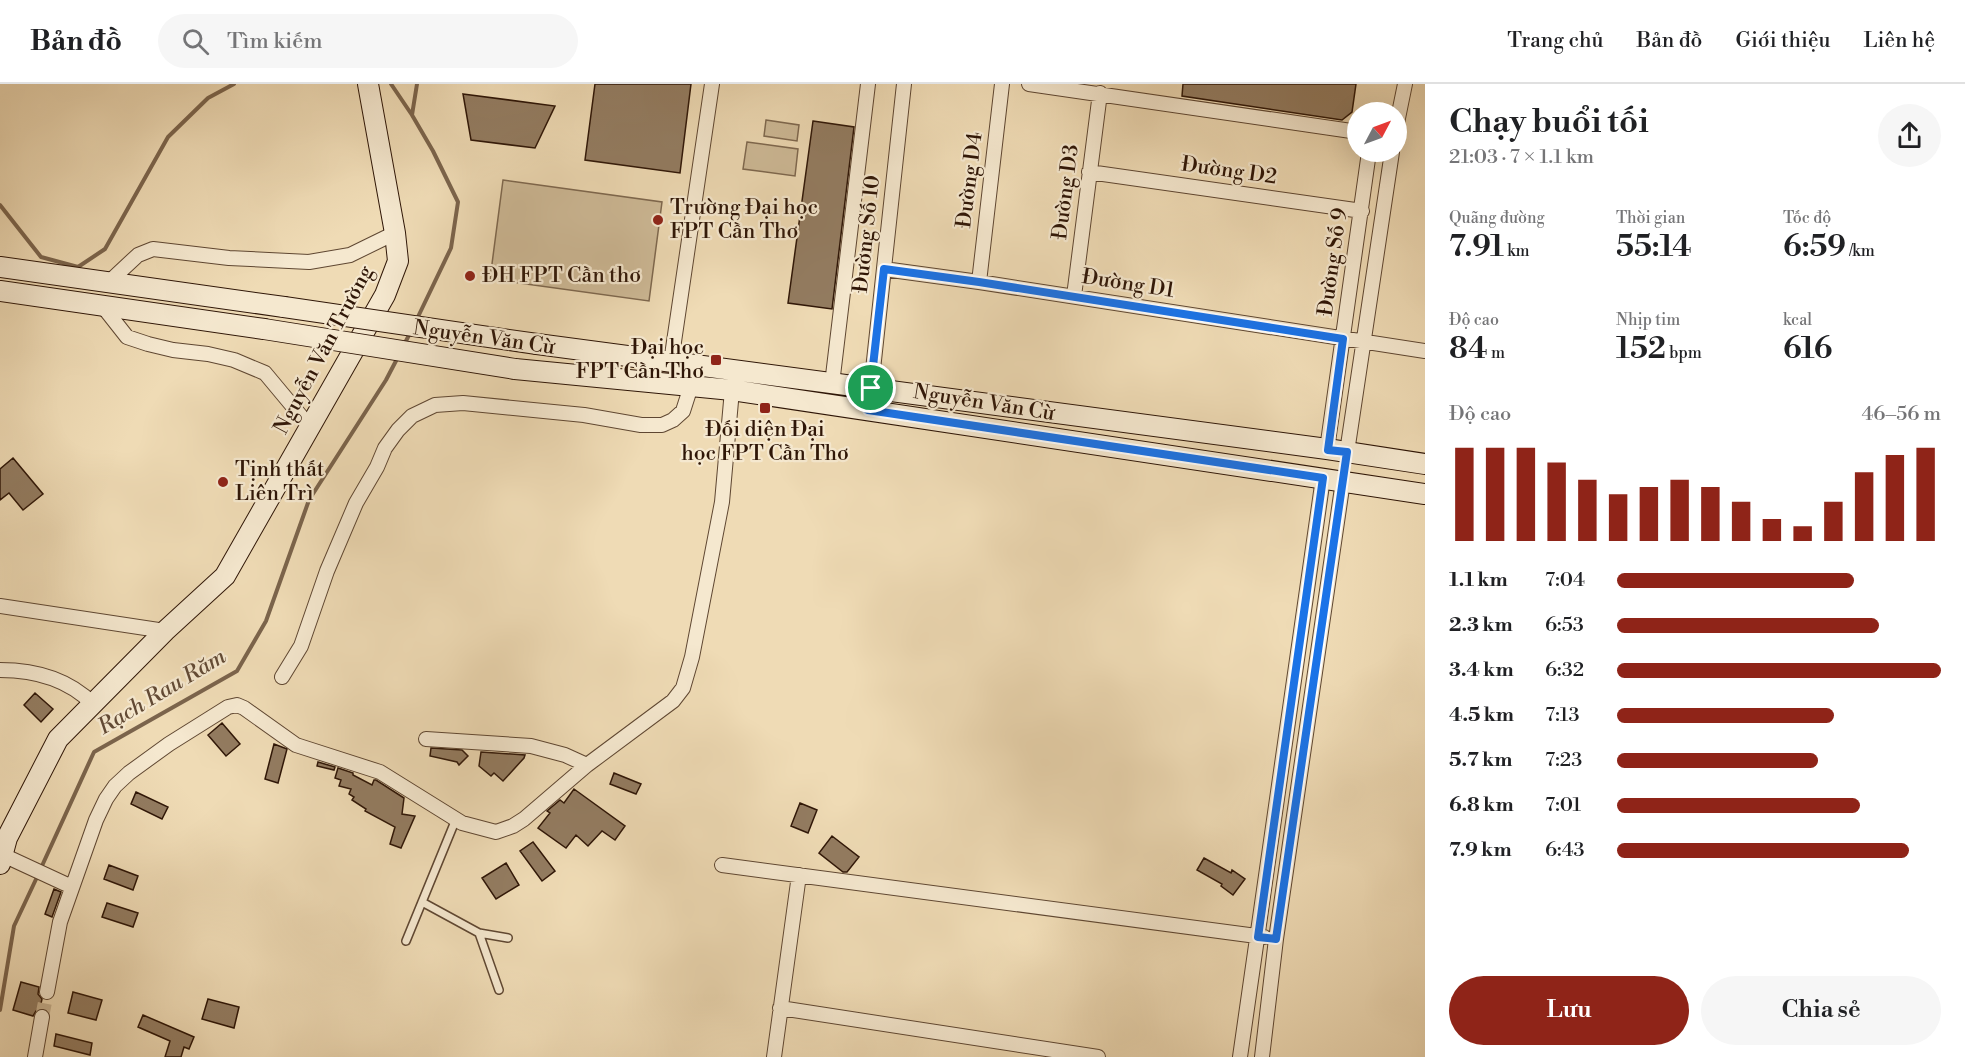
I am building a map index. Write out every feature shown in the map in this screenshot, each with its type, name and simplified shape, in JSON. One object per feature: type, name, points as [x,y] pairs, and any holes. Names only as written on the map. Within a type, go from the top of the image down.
[{"type":"main road","name":"Nguyễn Văn Trường","points":[[7,861],[7,838],[58,739],[165,631],[225,576],[385,295],[398,261],[368,84]]},
{"type":"main road","name":"Nguyễn Văn Cừ","points":[[0,267],[537,344],[1425,464]]},
{"type":"main road","name":"Nguyễn Văn Cừ","points":[[0,291],[101,304],[515,369],[732,390],[1425,494]]},
{"type":"main road","points":[[868,410],[871,388]]},
{"type":"main road","points":[[1333,480],[1337,451]]},
{"type":"street","points":[[671,362],[712,84]]},
{"type":"street","points":[[832,384],[868,84]]},
{"type":"street","name":"Đường Số 10","points":[[871,388],[904,84]]},
{"type":"street","name":"Đường D4","points":[[979,282],[1002,84]]},
{"type":"street","points":[[1029,84],[1347,130]]},
{"type":"street","points":[[1401,102],[1404,84]]},
{"type":"street","name":"Đường D3","points":[[1074,296],[1100,93]]},
{"type":"street","name":"Đường Số 9","points":[[1337,451],[1343,339],[1368,162]]},
{"type":"street","points":[[1337,451],[1364,342],[1391,162]]},
{"type":"street","name":"Đường D2","points":[[1089,172],[1362,211]]},
{"type":"street","points":[[109,282],[138,255],[153,249],[229,258],[309,262],[350,255],[395,233]]},
{"type":"street","name":"Đường D1","points":[[884,269],[1425,351]]},
{"type":"street","points":[[101,304],[127,337],[173,350],[234,360],[265,374],[310,427]]},
{"type":"street","points":[[282,676],[302,646],[327,571],[356,503],[385,448],[412,416],[435,405],[463,403],[584,415],[641,425],[662,425],[673,420],[683,411],[691,386]]},
{"type":"street","points":[[47,992],[67,885],[96,820],[115,786],[169,744],[228,707],[237,705],[244,708],[296,745],[380,772],[456,819],[480,829],[496,832],[513,826],[587,765],[673,701],[687,677],[722,502],[732,390]]},
{"type":"street","points":[[1240,1057],[1333,480]]},
{"type":"street","points":[[1262,1057],[1333,480]]},
{"type":"street","points":[[0,606],[165,631]]},
{"type":"street","points":[[0,670],[47,676],[68,684],[93,704]]},
{"type":"street","points":[[426,739],[531,746],[565,755],[587,765]]},
{"type":"street","points":[[7,861],[67,885]]},
{"type":"street","points":[[722,865],[1276,939]]},
{"type":"street","points":[[774,1057],[799,875]]},
{"type":"street","points":[[780,1008],[1098,1057]]},
{"type":"street","points":[[35,1057],[42,1017]]},
{"type":"lane","points":[[406,941],[456,819]]},
{"type":"lane","points":[[422,902],[479,933],[507,938]]},
{"type":"lane","points":[[479,933],[499,990]]},
{"type":"shaded area","points":[[766,120],[799,125],[797,141],[764,136]]},
{"type":"shaded area","points":[[747,142],[798,149],[795,176],[743,169]]},
{"type":"shaded area","points":[[503,180],[662,202],[649,301],[490,279]]},
{"type":"building","points":[[595,84],[691,84],[680,173],[585,160]]},
{"type":"building","points":[[1183,84],[1356,84],[1353,102],[1347,102],[1347,116],[1342,120],[1182,96]]},
{"type":"building","points":[[463,94],[555,106],[535,148],[471,140]]},
{"type":"building","points":[[813,121],[854,127],[832,309],[788,303]]},
{"type":"building","points":[[13,458],[43,494],[23,510],[9,493],[0,500],[0,469]]},
{"type":"building","points":[[35,693],[53,709],[41,722],[24,705]]},
{"type":"building","points":[[222,723],[240,744],[226,756],[208,735]]},
{"type":"building","points":[[274,744],[287,749],[278,783],[265,779]]},
{"type":"building","points":[[431,748],[462,750],[468,756],[459,765],[457,762],[430,756]]},
{"type":"building","points":[[481,752],[525,755],[503,781],[494,773],[491,776],[479,766]]},
{"type":"building","points":[[318,762],[335,767],[334,770],[317,766]]},
{"type":"building","points":[[338,768],[353,773],[372,785],[376,780],[404,798],[402,814],[415,816],[401,848],[390,844],[395,827],[365,811],[366,809],[352,800],[354,797],[349,794],[351,789],[339,786],[341,780],[335,778]]},
{"type":"building","points":[[614,773],[641,784],[636,794],[610,784]]},
{"type":"building","points":[[574,789],[625,826],[615,840],[602,831],[588,846],[576,835],[566,848],[538,828],[550,813],[547,811],[560,800],[564,803]]},
{"type":"building","points":[[136,792],[168,807],[162,819],[131,804]]},
{"type":"building","points":[[800,803],[817,810],[808,833],[791,826]]},
{"type":"building","points":[[832,836],[859,857],[847,872],[843,872],[819,853]]},
{"type":"building","points":[[533,842],[555,871],[542,881],[520,851]]},
{"type":"building","points":[[1204,858],[1231,873],[1232,870],[1245,879],[1233,895],[1221,886],[1222,884],[1197,870]]},
{"type":"building","points":[[506,863],[519,885],[496,899],[482,878]]},
{"type":"building","points":[[109,865],[138,876],[133,890],[104,879]]},
{"type":"building","points":[[54,889],[61,892],[52,917],[45,914]]},
{"type":"building","points":[[107,903],[138,913],[133,927],[102,917]]},
{"type":"building","points":[[21,982],[39,987],[38,994],[42,999],[40,1008],[33,1016],[13,1010]]},
{"type":"building","points":[[73,992],[102,1000],[96,1020],[68,1013]]},
{"type":"building","points":[[208,999],[239,1007],[234,1028],[202,1019]]},
{"type":"building","points":[[143,1015],[194,1037],[189,1049],[184,1047],[181,1057],[165,1057],[170,1041],[138,1027]]},
{"type":"building","points":[[56,1034],[92,1043],[90,1055],[54,1046]]},
{"type":"waterway","points":[[0,205],[41,257],[78,267],[105,249],[168,137],[208,98],[234,84]]},
{"type":"waterway","points":[[391,84],[412,115]]},
{"type":"waterway","name":"Rạch Rau Răm","points":[[416,321],[451,248],[458,202],[412,115],[417,84]]},
{"type":"waterway","name":"Rạch Rau Răm","points":[[404,345],[411,331]]},
{"type":"waterway","name":"Rạch Rau Răm","points":[[41,868],[94,752],[237,671],[266,621],[309,500],[386,380],[398,357]]},
{"type":"waterway","name":"Rạch Rau Răm","points":[[0,1010],[14,926],[38,875]]},
{"type":"tunnel","points":[[42,1017],[47,992]]},
{"type":"place","name":"Trường Đại học FPT Cần Thơ","points":[[658,220]]},
{"type":"place","name":"ĐH FPT Cần thơ","points":[[470,276]]},
{"type":"place","name":"Đại học FPT Cần Thơ","points":[[716,360]]},
{"type":"place","name":"Đối diện Đại học FPT Cần Thơ","points":[[765,408]]},
{"type":"place","name":"Tịnh thất Liên Trì","points":[[223,482]]},
{"type":"route","points":[[884,269],[1343,339],[1328,450],[1347,452],[1276,939],[1258,937],[1323,478],[868,410],[871,388],[884,269]]}]
